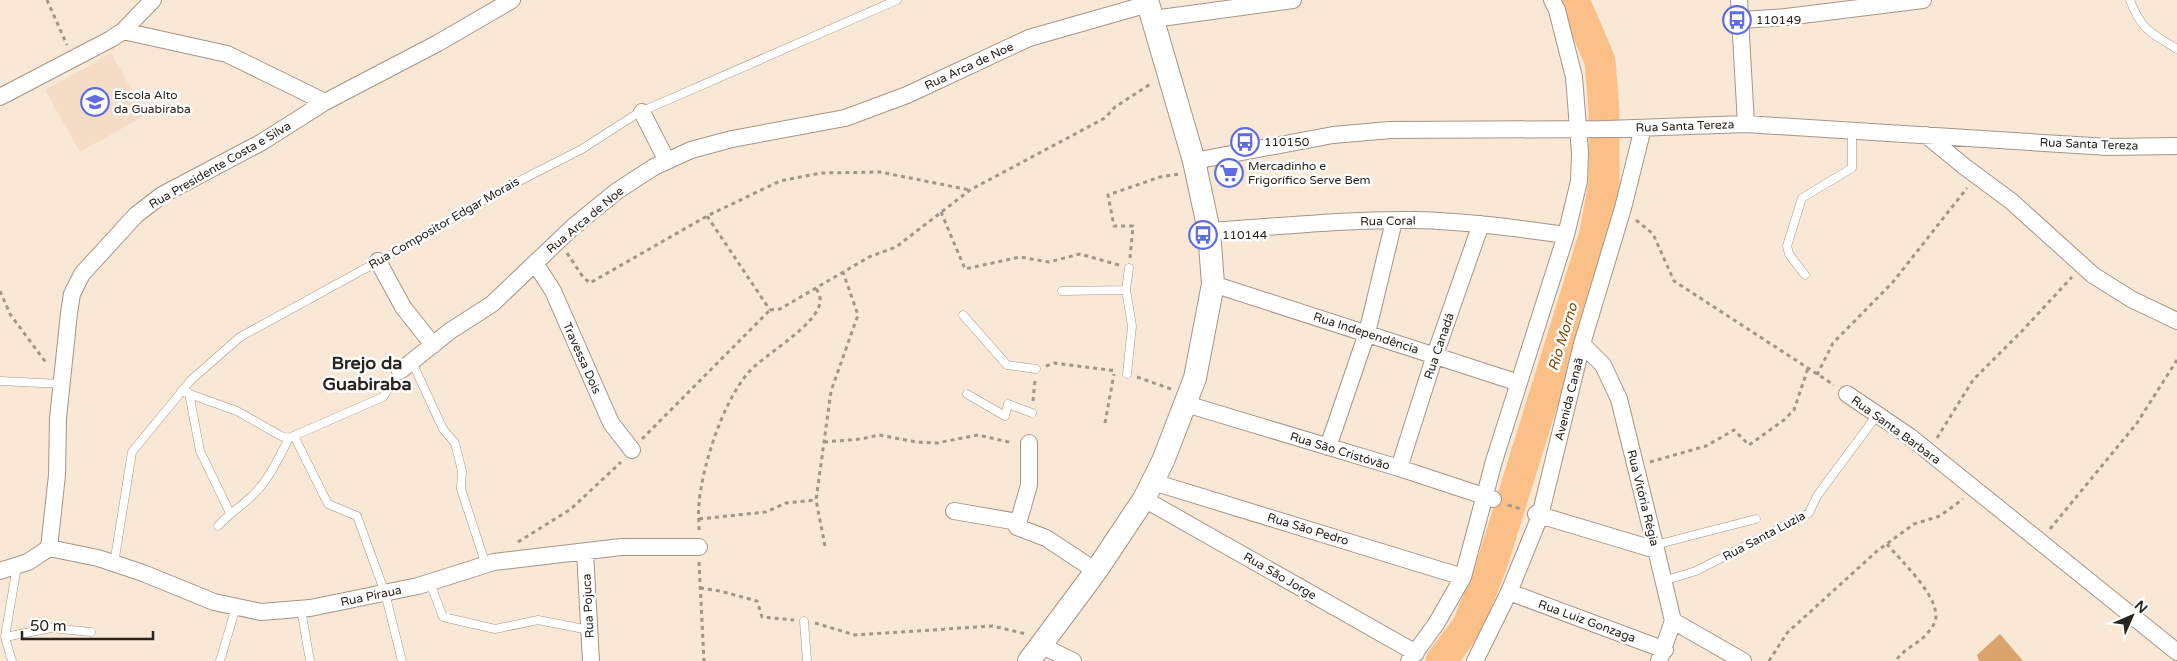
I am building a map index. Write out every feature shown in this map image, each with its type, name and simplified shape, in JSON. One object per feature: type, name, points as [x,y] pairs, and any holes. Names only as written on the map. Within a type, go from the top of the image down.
[{"type":"main road","points":[[1039,649],[1096,571],[1148,490],[1186,404],[1195,378],[1213,284],[1209,231],[1195,167],[1149,8]]},
{"type":"street","points":[[0,97],[73,60],[123,31],[153,0]]},
{"type":"street","name":"Rua Presidente Costa e Silva","points":[[49,548],[57,475],[58,418],[72,294],[82,274],[136,215],[162,195],[262,142],[325,102],[438,43],[512,0]]},
{"type":"street","name":"Rua Arca de Noe","points":[[406,366],[492,304],[559,240],[617,191],[667,161],[691,150],[732,139],[845,118],[907,95],[1029,38],[1149,8],[1293,0]]},
{"type":"street","points":[[1412,657],[1436,624],[1463,577],[1489,498],[1494,462],[1566,235],[1579,181],[1580,153],[1584,129],[1574,78],[1557,10],[1552,0]]},
{"type":"street","points":[[1739,0],[1746,124]]},
{"type":"street","points":[[1741,20],[1786,17],[1923,0]]},
{"type":"street","points":[[123,31],[228,54],[325,102]]},
{"type":"street","points":[[642,112],[667,161]]},
{"type":"street","name":"Rua Santa Tereza","points":[[1195,167],[1333,135],[1390,130],[1464,128],[1584,129],[1746,124],[2108,147],[2177,146]]},
{"type":"street","name":"Avenida Canaã","points":[[1475,661],[1510,592],[1538,515],[1582,344],[1623,208],[1640,128]]},
{"type":"street","points":[[1926,135],[2011,201],[2092,274],[2131,299],[2177,322]]},
{"type":"street","points":[[1328,447],[1367,333],[1394,220]]},
{"type":"street","name":"Rua Coral","points":[[1209,231],[1394,220],[1481,224],[1566,235]]},
{"type":"street","name":"Rua Canadá","points":[[1399,468],[1435,355],[1481,224]]},
{"type":"street","points":[[378,261],[404,307],[433,345]]},
{"type":"street","name":"Travessa Dois","points":[[535,264],[553,292],[611,423],[632,450]]},
{"type":"street","name":"Rua Independência","points":[[1213,284],[1519,383]]},
{"type":"street","name":"Rua Vitória Régia","points":[[1582,344],[1603,365],[1619,399],[1673,621],[1662,656]]},
{"type":"street","name":"Rua Santa Barbara","points":[[1846,394],[1929,452],[2177,652]]},
{"type":"street","name":"Rua São Cristóvão","points":[[1186,404],[1399,468],[1489,498]]},
{"type":"street","points":[[1029,443],[1028,485],[1017,526],[1046,538],[1096,571]]},
{"type":"street","name":"Rua São Pedro","points":[[1148,490],[1463,577]]},
{"type":"street","name":"Rua São Jorge","points":[[1148,490],[1412,657]]},
{"type":"street","points":[[954,511],[1018,522]]},
{"type":"street","points":[[1538,515],[1655,548]]},
{"type":"street","name":"Rua Piraua","points":[[49,548],[114,564],[214,602],[261,612],[301,609],[385,593],[430,583],[494,562],[621,547],[699,547]]},
{"type":"street","points":[[0,572],[28,562],[49,548]]},
{"type":"street","name":"Rua Pojuca","points":[[585,552],[591,661]]},
{"type":"street","name":"Rua Luiz Gonzaga","points":[[1510,592],[1662,656]]},
{"type":"street","points":[[1673,621],[1743,661]]},
{"type":"street","points":[[1039,649],[1074,661]]},
{"type":"lane","name":"Rua Compositor Edgar Morais","points":[[114,564],[132,452],[185,392],[191,380],[240,338],[494,194],[582,149],[642,112],[897,0]]},
{"type":"lane","points":[[2130,0],[2139,22],[2151,33],[2177,49]]},
{"type":"lane","points":[[1804,275],[1789,254],[1787,246],[1802,198],[1852,168],[1852,130]]},
{"type":"lane","points":[[1127,374],[1132,326],[1126,290],[1129,268]]},
{"type":"lane","points":[[1062,291],[1126,290]]},
{"type":"lane","points":[[963,315],[1007,365],[1036,369]]},
{"type":"lane","points":[[406,366],[443,429],[455,443],[462,471],[461,489],[485,562]]},
{"type":"lane","name":"Rua Arca de Noe","points":[[292,437],[383,397],[406,366]]},
{"type":"lane","points":[[0,381],[62,384]]},
{"type":"lane","points":[[185,392],[237,411],[281,436],[292,437]]},
{"type":"lane","points":[[185,392],[200,451],[230,513]]},
{"type":"lane","points":[[967,394],[1005,416],[1008,404],[1032,413]]},
{"type":"lane","name":"Rua Santa Luzia","points":[[1663,581],[1696,570],[1809,513],[1817,496],[1877,414]]},
{"type":"lane","points":[[218,526],[230,513],[254,494],[276,464],[292,437]]},
{"type":"lane","points":[[292,437],[328,504],[357,516],[385,593],[402,661]]},
{"type":"lane","points":[[1655,548],[1756,519]]},
{"type":"lane","points":[[12,661],[5,637],[17,566]]},
{"type":"lane","points":[[430,583],[443,617],[495,629],[538,620],[589,630]]},
{"type":"lane","points":[[220,661],[236,607]]},
{"type":"lane","points":[[301,609],[310,661]]},
{"type":"lane","points":[[804,622],[807,661]]},
{"type":"lane","points":[[5,637],[51,628],[91,632]]},
{"type":"path","points":[[47,0],[73,60]]},
{"type":"path","points":[[707,216],[770,310],[780,309],[869,257],[896,247],[970,190],[1105,118],[1115,107],[1168,72]]},
{"type":"path","points":[[941,212],[965,269],[1020,256],[1049,262],[1080,254],[1129,268],[1133,226],[1114,226],[1108,195],[1195,167]]},
{"type":"path","points":[[559,240],[583,277],[590,283],[707,216],[780,181],[821,173],[880,172],[970,190]]},
{"type":"path","points":[[1817,375],[1833,343],[1893,282],[1976,175]]},
{"type":"path","name":"Rua Santa Barbara","points":[[1623,208],[1653,234],[1674,281],[1846,394]]},
{"type":"path","points":[[1929,452],[1973,380],[2022,331],[2082,265]]},
{"type":"path","points":[[825,546],[816,500],[831,391],[858,315],[843,272]]},
{"type":"path","points":[[704,661],[698,504],[706,462],[724,414],[738,387],[748,372],[780,348],[808,322],[818,309],[821,300],[816,288]]},
{"type":"path","points":[[0,291],[10,314],[62,384]]},
{"type":"path","points":[[2040,541],[2137,422],[2177,360]]},
{"type":"path","points":[[1635,466],[1706,446],[1734,430],[1749,445],[1784,420],[1794,410],[1808,368]]},
{"type":"path","points":[[1032,413],[1036,369]]},
{"type":"path","points":[[1105,423],[1115,371]]},
{"type":"path","points":[[824,442],[861,439],[879,435],[916,442],[937,443],[978,435],[1026,447],[1029,443]]},
{"type":"path","points":[[1769,661],[1787,633],[1887,544],[1914,524],[1940,516],[1976,489]]},
{"type":"path","points":[[1489,498],[1538,515]]},
{"type":"path","points":[[699,519],[766,512],[786,503],[816,500]]},
{"type":"path","points":[[1887,544],[1930,596],[1936,616],[1933,626],[1923,638],[1899,656],[1896,661]]},
{"type":"path","points":[[700,588],[720,591],[757,601],[762,617],[819,623],[855,635],[993,626],[1039,649]]},
{"type":"shaded area","name":"Escola Alto da Guabiraba","points":[[111,53],[146,115],[80,152],[45,90]]},
{"type":"shaded area","points":[[2000,634],[2023,661],[1979,661],[1977,655]]},
{"type":"waterway","name":"Rio Morno","points":[[1441,661],[1468,625],[1493,561],[1595,233],[1604,183],[1604,110],[1600,61],[1574,0]]},
{"type":"place","name":"110149","points":[[1737,20]]},
{"type":"place","name":"Escola Alto da Guabiraba","points":[[95,102]]},
{"type":"place","name":"110150","points":[[1245,142]]},
{"type":"place","name":"Mercadinho e Frigorífico Serve Bem","points":[[1229,173]]},
{"type":"place","name":"110144","points":[[1203,235]]},
{"type":"district","name":"Brejo da Guabiraba","points":[[367,373]]}]
